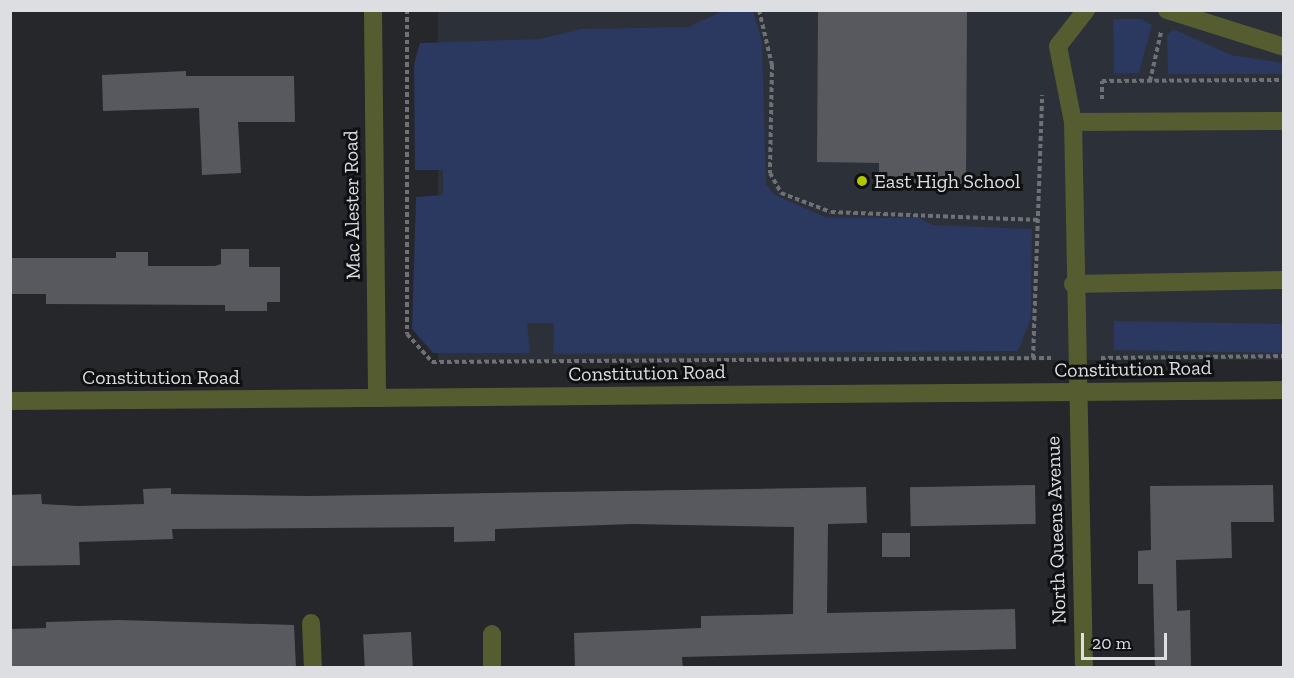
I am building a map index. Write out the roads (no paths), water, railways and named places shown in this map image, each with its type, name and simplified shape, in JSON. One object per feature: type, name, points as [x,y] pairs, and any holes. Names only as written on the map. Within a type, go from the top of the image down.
[{"type":"street","name":"Mac Alester Road","points":[[373,10],[377,398]]},
{"type":"street","name":"North Queens Avenue","points":[[1084,668],[1074,392],[1072,122],[1058,46],[1086,10]]},
{"type":"street","points":[[1164,17],[1284,47]]},
{"type":"street","points":[[1072,122],[1284,121]]},
{"type":"street","points":[[1073,284],[1284,280]]},
{"type":"street","name":"Constitution Road","points":[[10,401],[1284,390]]},
{"type":"street","points":[[311,623],[313,668]]},
{"type":"street","points":[[492,634],[492,668]]},
{"type":"place","name":"East High School","points":[[862,181]]}]
